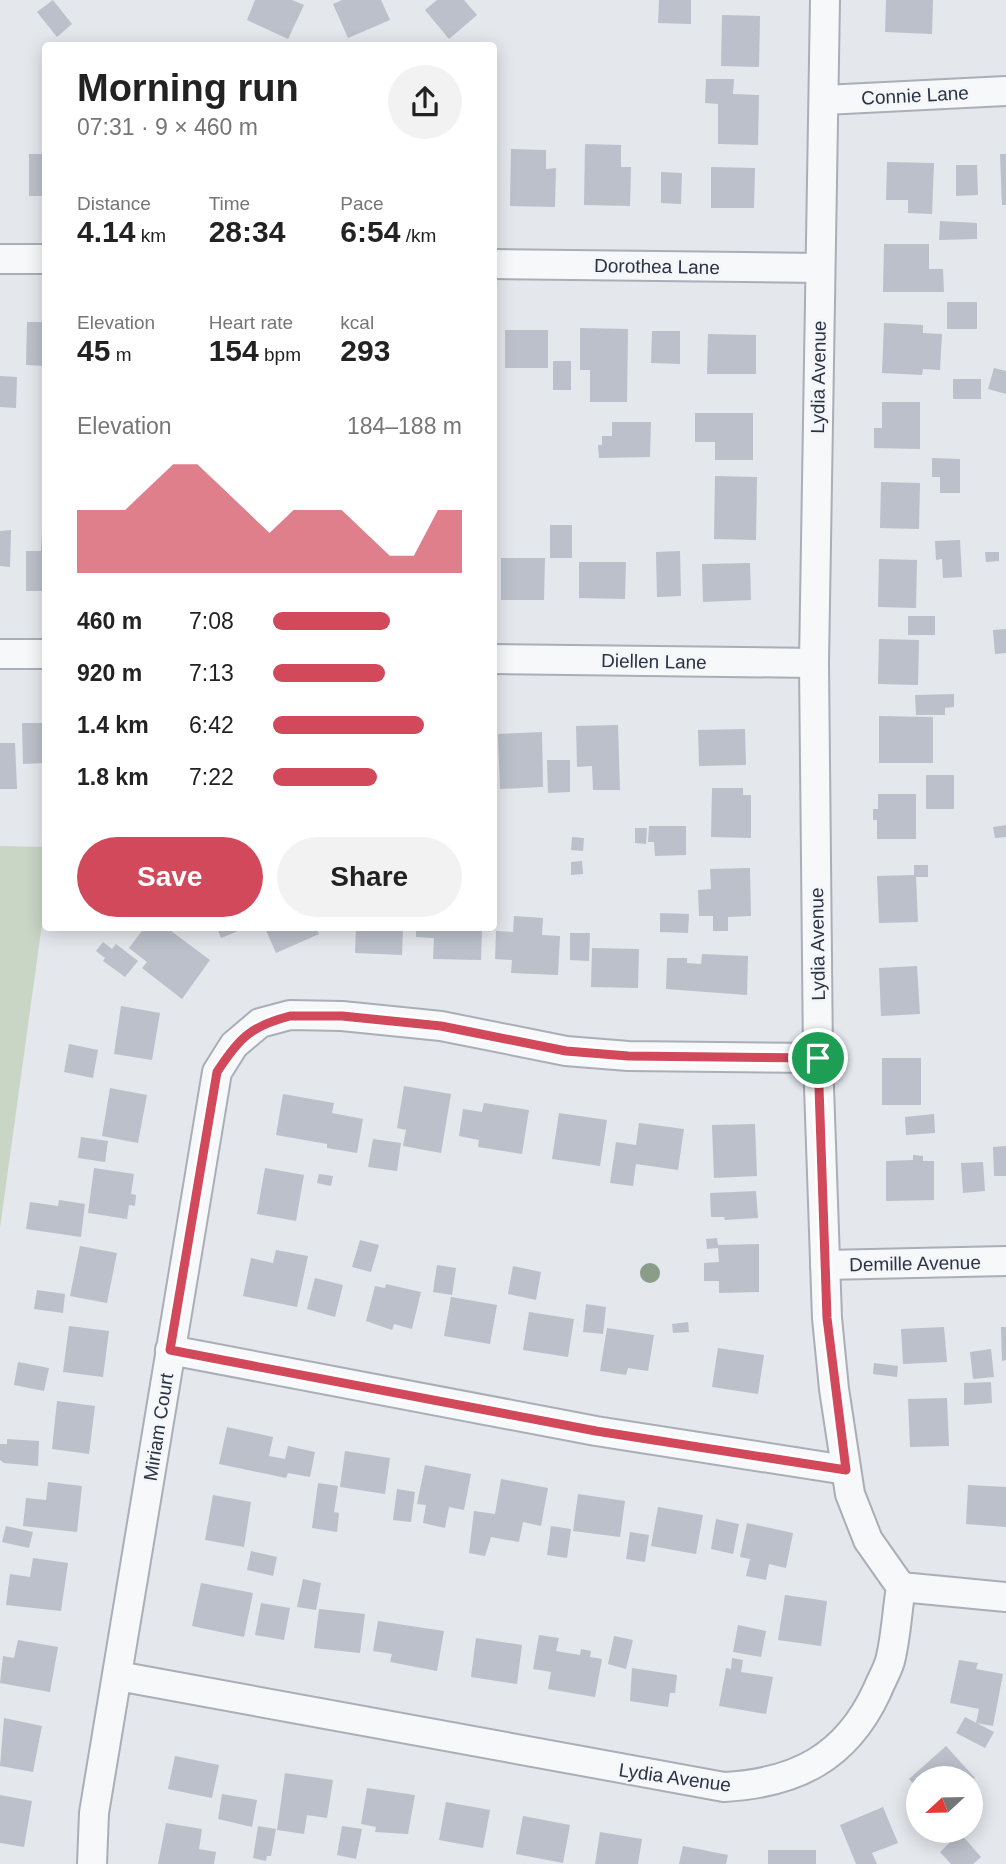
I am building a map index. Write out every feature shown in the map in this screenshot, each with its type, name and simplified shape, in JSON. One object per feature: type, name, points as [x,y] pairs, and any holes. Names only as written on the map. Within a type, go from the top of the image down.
[{"type":"street","name":"Lydia Avenue","points":[[118,1676],[674,1780],[724,1787],[749,1786],[784,1779],[810,1768],[832,1752],[864,1718],[890,1663],[901,1587],[869,1540],[850,1494],[834,1389],[825,1265],[818,1058],[814,663],[825,0]]},
{"type":"street","name":"Connie Lane","points":[[824,100],[1006,91]]},
{"type":"street","points":[[0,259],[42,259]]},
{"type":"street","name":"Dorothea Lane","points":[[497,264],[820,268]]},
{"type":"street","points":[[0,654],[42,654]]},
{"type":"street","name":"Diellen Lane","points":[[497,659],[814,663]]},
{"type":"street","name":"Miriam Court","points":[[92,1864],[94,1813],[217,1072],[234,1045],[260,1023],[290,1016],[342,1016],[441,1026],[566,1051],[628,1056],[818,1058]]},
{"type":"street","name":"Demille Avenue","points":[[825,1265],[1006,1261]]},
{"type":"street","points":[[170,1350],[596,1431],[846,1470]]},
{"type":"street","points":[[901,1587],[1006,1597]]},
{"type":"green space","points":[[0,846],[42,847],[42,924],[0,1228]]},
{"type":"building","points":[[53,0],[72,24],[57,37],[37,12]]},
{"type":"building","points":[[255,0],[292,0],[304,5],[288,39],[247,20]]},
{"type":"building","points":[[342,0],[381,0],[390,20],[348,38],[333,4]]},
{"type":"building","points":[[437,0],[464,0],[477,15],[449,39],[425,10]]},
{"type":"building","points":[[659,0],[691,0],[691,24],[658,23]]},
{"type":"building","points":[[886,0],[933,0],[932,34],[885,32]]},
{"type":"building","points":[[722,15],[760,16],[759,67],[721,66]]},
{"type":"building","points":[[706,79],[734,79],[733,94],[759,95],[758,145],[718,144],[718,104],[705,103]]},
{"type":"building","points":[[585,144],[621,145],[621,167],[631,167],[630,206],[584,205]]},
{"type":"building","points":[[511,149],[546,150],[546,169],[556,168],[555,207],[510,206]]},
{"type":"building","points":[[29,154],[42,154],[42,196],[29,196]]},
{"type":"building","points":[[1000,154],[1006,154],[1006,205],[1002,205]]},
{"type":"building","points":[[887,162],[934,163],[932,214],[908,213],[908,200],[886,200]]},
{"type":"building","points":[[956,165],[977,165],[978,195],[956,196]]},
{"type":"building","points":[[711,167],[755,168],[754,208],[711,208]]},
{"type":"building","points":[[661,172],[682,173],[681,204],[661,203]]},
{"type":"building","points":[[940,221],[977,223],[977,239],[939,240]]},
{"type":"building","points":[[884,244],[929,244],[929,269],[943,269],[944,292],[883,292]]},
{"type":"building","points":[[947,302],[977,302],[977,329],[947,329]]},
{"type":"building","points":[[27,322],[42,322],[42,366],[26,365]]},
{"type":"building","points":[[884,323],[923,325],[923,333],[942,334],[940,370],[923,369],[922,375],[882,373]]},
{"type":"building","points":[[580,328],[628,329],[627,402],[590,402],[590,370],[580,370]]},
{"type":"building","points":[[505,330],[548,330],[548,368],[505,368]]},
{"type":"building","points":[[652,331],[680,331],[680,364],[651,363]]},
{"type":"building","points":[[708,334],[756,335],[756,374],[707,374]]},
{"type":"building","points":[[553,361],[571,361],[571,390],[553,390]]},
{"type":"building","points":[[994,368],[1006,371],[1006,394],[988,389]]},
{"type":"building","points":[[0,376],[17,377],[16,408],[0,407]]},
{"type":"building","points":[[953,379],[981,379],[981,399],[953,399]]},
{"type":"building","points":[[882,402],[920,402],[920,449],[874,448],[874,428],[882,428]]},
{"type":"building","points":[[695,413],[753,413],[753,460],[715,460],[715,442],[695,442]]},
{"type":"building","points":[[612,422],[651,422],[650,457],[599,458],[598,445],[602,445],[602,436],[612,436]]},
{"type":"building","points":[[932,458],[960,459],[960,493],[940,493],[940,477],[932,477]]},
{"type":"building","points":[[715,476],[757,477],[756,540],[714,539]]},
{"type":"building","points":[[881,482],[920,483],[919,529],[880,528]]},
{"type":"building","points":[[550,525],[572,525],[572,558],[550,558]]},
{"type":"building","points":[[11,530],[10,567],[0,566],[0,531]]},
{"type":"building","points":[[42,533],[42,591],[26,591],[26,551],[41,551]]},
{"type":"building","points":[[960,540],[962,577],[943,578],[942,559],[936,560],[935,541]]},
{"type":"building","points":[[680,551],[681,596],[657,597],[656,552]]},
{"type":"building","points":[[985,552],[999,552],[999,561],[986,562]]},
{"type":"building","points":[[501,558],[545,558],[544,600],[501,600]]},
{"type":"building","points":[[879,559],[917,560],[916,608],[878,607]]},
{"type":"building","points":[[579,562],[626,562],[625,599],[579,598]]},
{"type":"building","points":[[750,563],[751,600],[703,602],[702,564]]},
{"type":"building","points":[[908,616],[935,616],[935,635],[908,635]]},
{"type":"building","points":[[1006,629],[1006,653],[995,654],[993,630]]},
{"type":"building","points":[[879,639],[919,640],[918,685],[878,684]]},
{"type":"building","points":[[954,694],[954,707],[945,708],[945,715],[916,715],[915,695]]},
{"type":"building","points":[[879,716],[933,717],[933,763],[879,763]]},
{"type":"building","points":[[22,723],[42,723],[42,763],[23,764]]},
{"type":"building","points":[[618,725],[620,790],[593,790],[592,766],[577,767],[576,726]]},
{"type":"building","points":[[745,729],[746,765],[699,766],[698,730]]},
{"type":"building","points":[[542,732],[543,787],[500,789],[498,734]]},
{"type":"building","points":[[0,743],[15,743],[17,789],[0,789]]},
{"type":"building","points":[[547,760],[570,760],[570,792],[548,793]]},
{"type":"building","points":[[926,775],[954,775],[954,809],[926,809]]},
{"type":"building","points":[[712,788],[743,788],[743,795],[751,795],[751,838],[711,837]]},
{"type":"building","points":[[878,794],[916,794],[916,839],[877,839],[877,820],[873,820],[873,809],[878,809]]},
{"type":"building","points":[[1006,825],[1006,837],[995,838],[993,827]]},
{"type":"building","points":[[649,826],[686,826],[686,855],[655,856],[654,842],[648,842]]},
{"type":"building","points":[[635,828],[647,828],[646,844],[635,843]]},
{"type":"building","points":[[572,837],[584,838],[583,851],[571,850]]},
{"type":"building","points":[[582,861],[583,874],[571,875],[571,862]]},
{"type":"building","points":[[914,865],[928,865],[928,877],[916,877],[918,922],[879,923],[877,876],[914,875]]},
{"type":"building","points":[[750,868],[751,916],[728,917],[728,931],[713,931],[713,916],[699,916],[698,890],[711,889],[710,869]]},
{"type":"building","points":[[660,913],[689,914],[688,933],[660,932]]},
{"type":"building","points":[[514,916],[543,918],[542,935],[560,936],[558,975],[511,973],[512,960],[495,959],[496,931],[513,932]]},
{"type":"building","points":[[142,931],[171,931],[210,960],[182,999],[142,968],[147,962],[129,948]]},
{"type":"building","points":[[218,931],[238,931],[221,938]]},
{"type":"building","points":[[266,931],[318,931],[319,934],[276,953]]},
{"type":"building","points":[[356,931],[403,931],[402,955],[355,953]]},
{"type":"building","points":[[416,931],[482,931],[481,960],[433,959],[434,938],[416,937]]},
{"type":"building","points":[[570,933],[590,933],[589,961],[570,960]]},
{"type":"building","points":[[103,942],[112,949],[116,944],[138,961],[125,977],[103,961],[105,958],[96,951]]},
{"type":"building","points":[[592,948],[639,949],[638,988],[591,987]]},
{"type":"building","points":[[702,954],[748,956],[747,995],[666,989],[667,958],[687,958],[687,963],[701,964]]},
{"type":"building","points":[[917,966],[920,1014],[881,1016],[879,968]]},
{"type":"building","points":[[121,1006],[160,1013],[152,1060],[114,1054]]},
{"type":"building","points":[[69,1044],[98,1050],[93,1078],[64,1072]]},
{"type":"building","points":[[882,1058],[921,1058],[921,1105],[882,1105]]},
{"type":"building","points":[[404,1086],[451,1094],[441,1153],[403,1146],[406,1130],[397,1128]]},
{"type":"building","points":[[110,1088],[147,1095],[138,1143],[102,1136]]},
{"type":"building","points":[[283,1094],[334,1103],[332,1113],[363,1119],[357,1153],[327,1148],[327,1144],[276,1135]]},
{"type":"building","points":[[484,1103],[529,1110],[522,1154],[478,1147],[479,1140],[459,1136],[463,1109],[482,1112]]},
{"type":"building","points":[[559,1113],[607,1120],[600,1166],[552,1159]]},
{"type":"building","points":[[934,1114],[935,1133],[906,1135],[905,1117]]},
{"type":"building","points":[[639,1123],[684,1129],[678,1170],[636,1164],[633,1186],[610,1183],[616,1142],[636,1145]]},
{"type":"building","points":[[755,1124],[757,1176],[714,1178],[712,1125]]},
{"type":"building","points":[[81,1137],[108,1141],[105,1162],[78,1158]]},
{"type":"building","points":[[373,1139],[401,1143],[397,1171],[368,1167]]},
{"type":"building","points":[[1006,1146],[1006,1176],[994,1176],[993,1147]]},
{"type":"building","points":[[913,1155],[923,1156],[923,1161],[934,1161],[934,1200],[886,1201],[886,1161],[913,1160]]},
{"type":"building","points":[[983,1162],[985,1191],[963,1193],[961,1163]]},
{"type":"building","points":[[94,1168],[134,1174],[131,1194],[136,1195],[135,1206],[129,1205],[127,1219],[88,1213]]},
{"type":"building","points":[[265,1168],[304,1175],[296,1221],[257,1214]]},
{"type":"building","points":[[319,1174],[333,1176],[331,1186],[317,1183]]},
{"type":"building","points":[[756,1191],[758,1218],[725,1220],[724,1217],[711,1217],[710,1193]]},
{"type":"building","points":[[59,1200],[85,1204],[81,1237],[26,1229],[30,1202],[58,1206]]},
{"type":"building","points":[[717,1238],[718,1245],[759,1244],[759,1292],[719,1293],[719,1281],[704,1281],[704,1263],[719,1262],[718,1248],[707,1249],[706,1239]]},
{"type":"building","points":[[360,1240],[379,1245],[371,1272],[352,1267]]},
{"type":"building","points":[[80,1246],[117,1253],[107,1303],[70,1296]]},
{"type":"building","points":[[276,1250],[308,1256],[297,1307],[243,1296],[251,1258],[273,1263]]},
{"type":"building","points":[[437,1265],[456,1268],[452,1295],[433,1292]]},
{"type":"building","points":[[513,1266],[541,1272],[536,1300],[508,1294]]},
{"type":"building","points":[[315,1278],[343,1285],[335,1317],[307,1309]]},
{"type":"building","points":[[386,1284],[421,1292],[412,1329],[394,1324],[392,1330],[366,1321],[375,1286],[385,1288]]},
{"type":"building","points":[[37,1290],[65,1294],[63,1313],[34,1309]]},
{"type":"building","points":[[451,1297],[497,1305],[490,1344],[444,1336]]},
{"type":"building","points":[[586,1304],[606,1307],[603,1334],[583,1332]]},
{"type":"building","points":[[529,1312],[574,1319],[568,1357],[523,1350]]},
{"type":"building","points":[[688,1322],[689,1332],[673,1333],[672,1324]]},
{"type":"building","points":[[69,1326],[109,1331],[103,1377],[63,1372]]},
{"type":"building","points":[[944,1327],[947,1362],[903,1364],[901,1329]]},
{"type":"building","points":[[1001,1327],[1006,1327],[1006,1360],[1002,1361]]},
{"type":"building","points":[[607,1328],[654,1335],[648,1371],[628,1368],[626,1375],[600,1371]]},
{"type":"building","points":[[718,1348],[764,1355],[758,1394],[712,1387]]},
{"type":"building","points":[[991,1349],[994,1377],[973,1379],[970,1352]]},
{"type":"building","points":[[18,1362],[49,1368],[44,1391],[14,1385]]},
{"type":"building","points":[[874,1363],[898,1366],[897,1377],[873,1374]]},
{"type":"building","points":[[991,1382],[992,1403],[964,1405],[964,1383]]},
{"type":"building","points":[[947,1398],[949,1446],[910,1447],[908,1399]]},
{"type":"building","points":[[57,1401],[95,1406],[89,1454],[52,1449]]},
{"type":"building","points":[[227,1427],[273,1437],[269,1456],[285,1459],[288,1446],[315,1452],[310,1477],[288,1473],[286,1478],[219,1464]]},
{"type":"building","points":[[7,1439],[39,1441],[38,1466],[4,1463],[0,1460],[0,1444],[7,1444]]},
{"type":"building","points":[[345,1451],[390,1458],[385,1494],[340,1487]]},
{"type":"building","points":[[425,1465],[471,1474],[464,1510],[449,1507],[445,1528],[423,1523],[426,1505],[417,1504]]},
{"type":"building","points":[[501,1479],[548,1488],[541,1526],[523,1522],[519,1542],[491,1537],[485,1556],[469,1553],[474,1511],[495,1514]]},
{"type":"building","points":[[48,1482],[82,1486],[77,1532],[23,1526],[26,1498],[46,1500]]},
{"type":"building","points":[[318,1483],[338,1486],[334,1512],[339,1513],[337,1532],[312,1528]]},
{"type":"building","points":[[968,1485],[1006,1487],[1006,1527],[966,1524]]},
{"type":"building","points":[[397,1489],[415,1492],[411,1522],[393,1520]]},
{"type":"building","points":[[578,1494],[625,1501],[620,1537],[573,1531]]},
{"type":"building","points":[[213,1495],[251,1502],[244,1547],[205,1540]]},
{"type":"building","points":[[658,1507],[703,1515],[696,1554],[651,1546]]},
{"type":"building","points":[[716,1519],[739,1524],[733,1554],[711,1549]]},
{"type":"building","points":[[747,1523],[793,1533],[786,1568],[769,1564],[766,1580],[746,1576],[750,1559],[740,1557]]},
{"type":"building","points":[[6,1526],[33,1532],[29,1548],[2,1542]]},
{"type":"building","points":[[551,1526],[571,1529],[567,1558],[547,1555]]},
{"type":"building","points":[[630,1532],[649,1535],[645,1562],[626,1559]]},
{"type":"building","points":[[251,1551],[277,1557],[273,1576],[247,1570]]},
{"type":"building","points":[[33,1558],[68,1563],[61,1611],[6,1605],[10,1574],[30,1577]]},
{"type":"building","points":[[303,1579],[321,1583],[316,1610],[297,1607]]},
{"type":"building","points":[[201,1583],[253,1593],[244,1637],[192,1626]]},
{"type":"building","points":[[785,1595],[827,1601],[821,1646],[778,1640]]},
{"type":"building","points":[[261,1603],[290,1608],[284,1640],[255,1635]]},
{"type":"building","points":[[319,1609],[365,1614],[360,1653],[314,1648]]},
{"type":"building","points":[[378,1621],[444,1631],[437,1671],[390,1662],[392,1654],[373,1651]]},
{"type":"building","points":[[738,1625],[766,1631],[761,1657],[733,1652]]},
{"type":"building","points":[[539,1635],[559,1638],[556,1651],[580,1655],[581,1649],[591,1651],[590,1657],[602,1659],[595,1697],[548,1689],[551,1672],[533,1669]]},
{"type":"building","points":[[614,1636],[633,1640],[626,1669],[608,1664]]},
{"type":"building","points":[[476,1638],[522,1645],[517,1684],[471,1677]]},
{"type":"building","points":[[18,1640],[58,1647],[50,1692],[0,1683],[3,1656],[14,1658]]},
{"type":"building","points":[[732,1658],[743,1660],[741,1672],[773,1677],[766,1714],[719,1706],[726,1668],[731,1669]]},
{"type":"building","points":[[959,1660],[978,1663],[976,1669],[1003,1674],[993,1726],[976,1723],[979,1709],[950,1703]]},
{"type":"building","points":[[632,1668],[677,1675],[675,1693],[670,1693],[668,1707],[630,1701]]},
{"type":"building","points":[[965,1717],[994,1732],[985,1748],[956,1733]]},
{"type":"building","points":[[4,1718],[42,1726],[33,1772],[0,1766]]},
{"type":"building","points":[[946,1746],[964,1766],[924,1766]]},
{"type":"building","points":[[175,1756],[219,1765],[212,1798],[168,1789]]},
{"type":"building","points":[[285,1773],[333,1780],[327,1818],[307,1815],[304,1834],[277,1830]]},
{"type":"building","points":[[367,1788],[415,1795],[408,1834],[375,1832],[376,1827],[361,1824]]},
{"type":"building","points":[[222,1794],[257,1800],[252,1827],[218,1819]]},
{"type":"building","points":[[0,1795],[32,1801],[24,1847],[0,1843]]},
{"type":"building","points":[[446,1802],[490,1810],[483,1848],[439,1840]]},
{"type":"building","points":[[883,1807],[898,1843],[872,1853],[877,1864],[856,1864],[840,1825]]},
{"type":"building","points":[[523,1816],[570,1825],[563,1863],[516,1854]]},
{"type":"building","points":[[166,1823],[202,1829],[199,1849],[216,1852],[214,1864],[158,1864]]},
{"type":"building","points":[[258,1826],[276,1829],[271,1856],[267,1856],[266,1861],[253,1858]]},
{"type":"building","points":[[342,1826],[362,1829],[356,1859],[337,1855]]},
{"type":"building","points":[[600,1832],[642,1839],[638,1864],[595,1864]]},
{"type":"building","points":[[949,1843],[969,1843],[981,1857],[973,1864],[951,1864],[940,1852]]},
{"type":"building","points":[[683,1846],[728,1855],[726,1864],[679,1864]]},
{"type":"building","points":[[768,1850],[816,1850],[816,1864],[768,1864]]},
{"type":"route","points":[[290,1016],[342,1016],[441,1026],[566,1051],[628,1056],[818,1058],[827,1318],[846,1470],[596,1431],[170,1350],[217,1072],[234,1045],[260,1023],[290,1016]]}]
